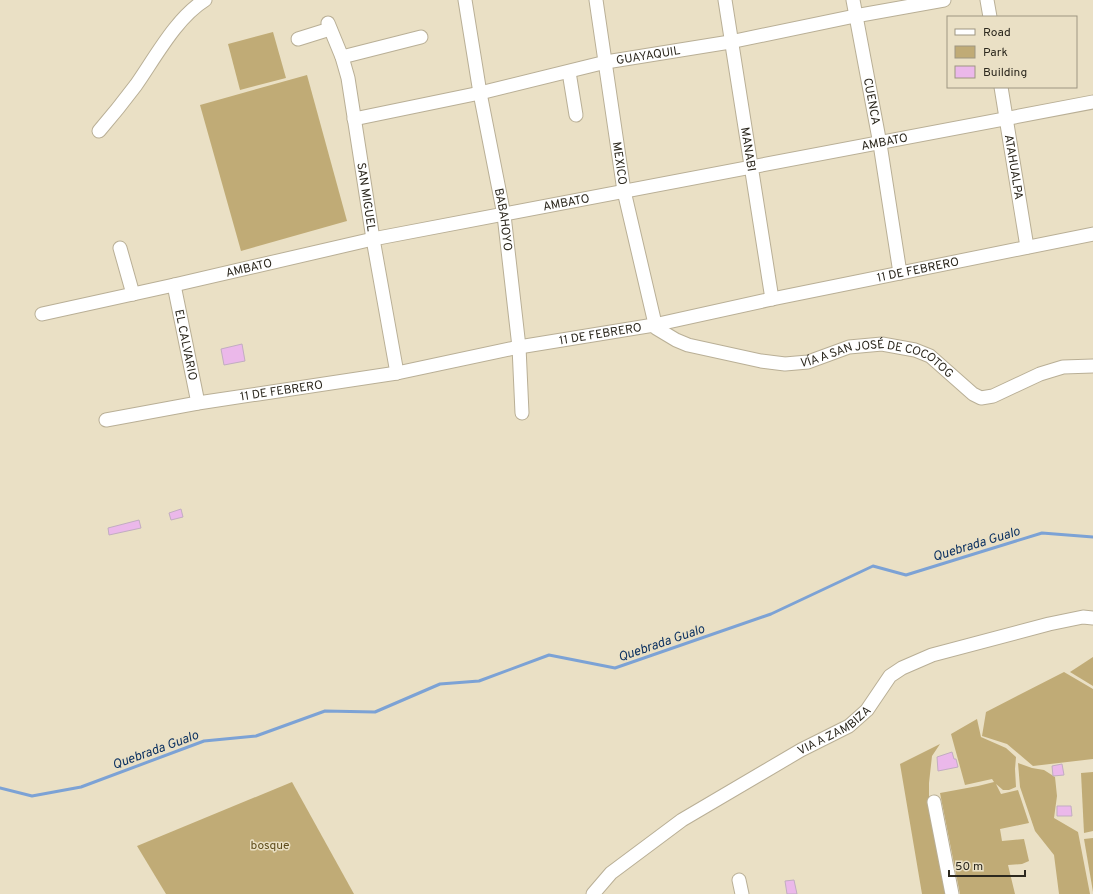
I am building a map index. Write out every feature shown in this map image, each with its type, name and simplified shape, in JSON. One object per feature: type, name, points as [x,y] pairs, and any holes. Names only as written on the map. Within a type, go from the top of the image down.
[{"type":"street","points":[[99,131],[132,90],[155,55],[181,22],[205,0]]},
{"type":"street","name":"BABAHOYO","points":[[465,0],[480,93],[504,215],[519,348],[522,413]]},
{"type":"street","name":"MEXICO","points":[[596,0],[624,192],[654,325]]},
{"type":"street","name":"MANABI","points":[[725,0],[730,42],[772,299]]},
{"type":"street","name":"CUENCA","points":[[853,0],[880,144],[900,273]]},
{"type":"street","name":"GUAYAQUIL","points":[[354,119],[480,93],[606,62],[730,42],[855,16],[944,0]]},
{"type":"street","points":[[988,0],[990,16]]},
{"type":"street","name":"SAN MIGUEL","points":[[298,39],[329,26],[342,57],[348,78],[373,239],[397,373]]},
{"type":"street","points":[[342,57],[421,37]]},
{"type":"street","points":[[569,72],[576,115]]},
{"type":"street","name":"ATAHUALPA","points":[[1002,88],[1027,247]]},
{"type":"street","name":"AMBATO","points":[[42,314],[373,239],[880,144],[1093,102]]},
{"type":"street","name":"11 DE FEBRERO","points":[[106,420],[198,403],[397,373],[519,348],[654,325],[772,299],[1093,234]]},
{"type":"street","points":[[120,248],[133,294]]},
{"type":"street","name":"EL CALVARIO","points":[[174,285],[198,403]]},
{"type":"street","name":"VÍA A SAN JOSÉ DE COCOTOG","points":[[654,325],[656,328],[676,340],[688,345],[761,361],[785,364],[808,362],[849,347],[882,344],[915,350],[930,356],[973,394],[981,398],[993,396],[1034,377],[1063,367],[1093,366]]},
{"type":"street","name":"VIA A ZAMBIZA","points":[[593,894],[611,873],[682,820],[801,750],[849,726],[867,710],[890,676],[902,668],[932,655],[991,639],[1049,624],[1083,617],[1093,618]]},
{"type":"street","points":[[934,802],[952,894]]},
{"type":"street","points":[[739,880],[742,894]]},
{"type":"green space","points":[[273,32],[286,78],[240,90],[228,44]]},
{"type":"green space","points":[[307,75],[347,221],[241,251],[200,105]]},
{"type":"green space","points":[[1093,657],[1093,686],[1070,672]]},
{"type":"green space","points":[[1064,672],[1093,689],[1093,759],[1033,766],[1007,744],[982,736],[986,712]]},
{"type":"green space","points":[[977,719],[981,737],[1006,748],[1016,757],[1016,787],[1009,790],[1003,790],[996,784],[1001,794],[1018,790],[1029,823],[1000,829],[1002,841],[1024,839],[1029,861],[1022,864],[1008,865],[1015,894],[960,894],[940,793],[994,782],[992,779],[965,785],[951,734]]},
{"type":"green space","points":[[940,744],[932,756],[929,783],[929,806],[947,894],[922,894],[900,764]]},
{"type":"green space","points":[[1018,763],[1044,770],[1055,777],[1057,796],[1054,818],[1078,832],[1090,894],[1059,894],[1054,855],[1035,831],[1020,787]]},
{"type":"green space","points":[[1093,772],[1093,831],[1084,833],[1081,773]]},
{"type":"green space","name":"bosque","points":[[292,782],[354,894],[166,894],[137,846]]},
{"type":"green space","points":[[1093,838],[1093,892],[1084,839]]},
{"type":"building","points":[[242,344],[245,361],[224,365],[221,349]]},
{"type":"building","points":[[181,509],[183,517],[171,520],[169,513]]},
{"type":"building","points":[[139,520],[141,528],[109,535],[108,528]]},
{"type":"building","points":[[952,752],[958,767],[938,771],[937,757]]},
{"type":"building","points":[[1062,764],[1064,775],[1053,776],[1052,766]]},
{"type":"building","points":[[1057,806],[1071,806],[1072,816],[1057,816]]},
{"type":"building","points":[[794,880],[797,894],[787,894],[785,881]]},
{"type":"waterway","name":"Quebrada Gualo","points":[[0,788],[32,796],[81,787],[204,741],[256,736],[325,711],[375,712],[440,684],[479,681],[549,655],[615,668],[771,614],[873,566],[906,575],[1042,533],[1093,537]]}]
